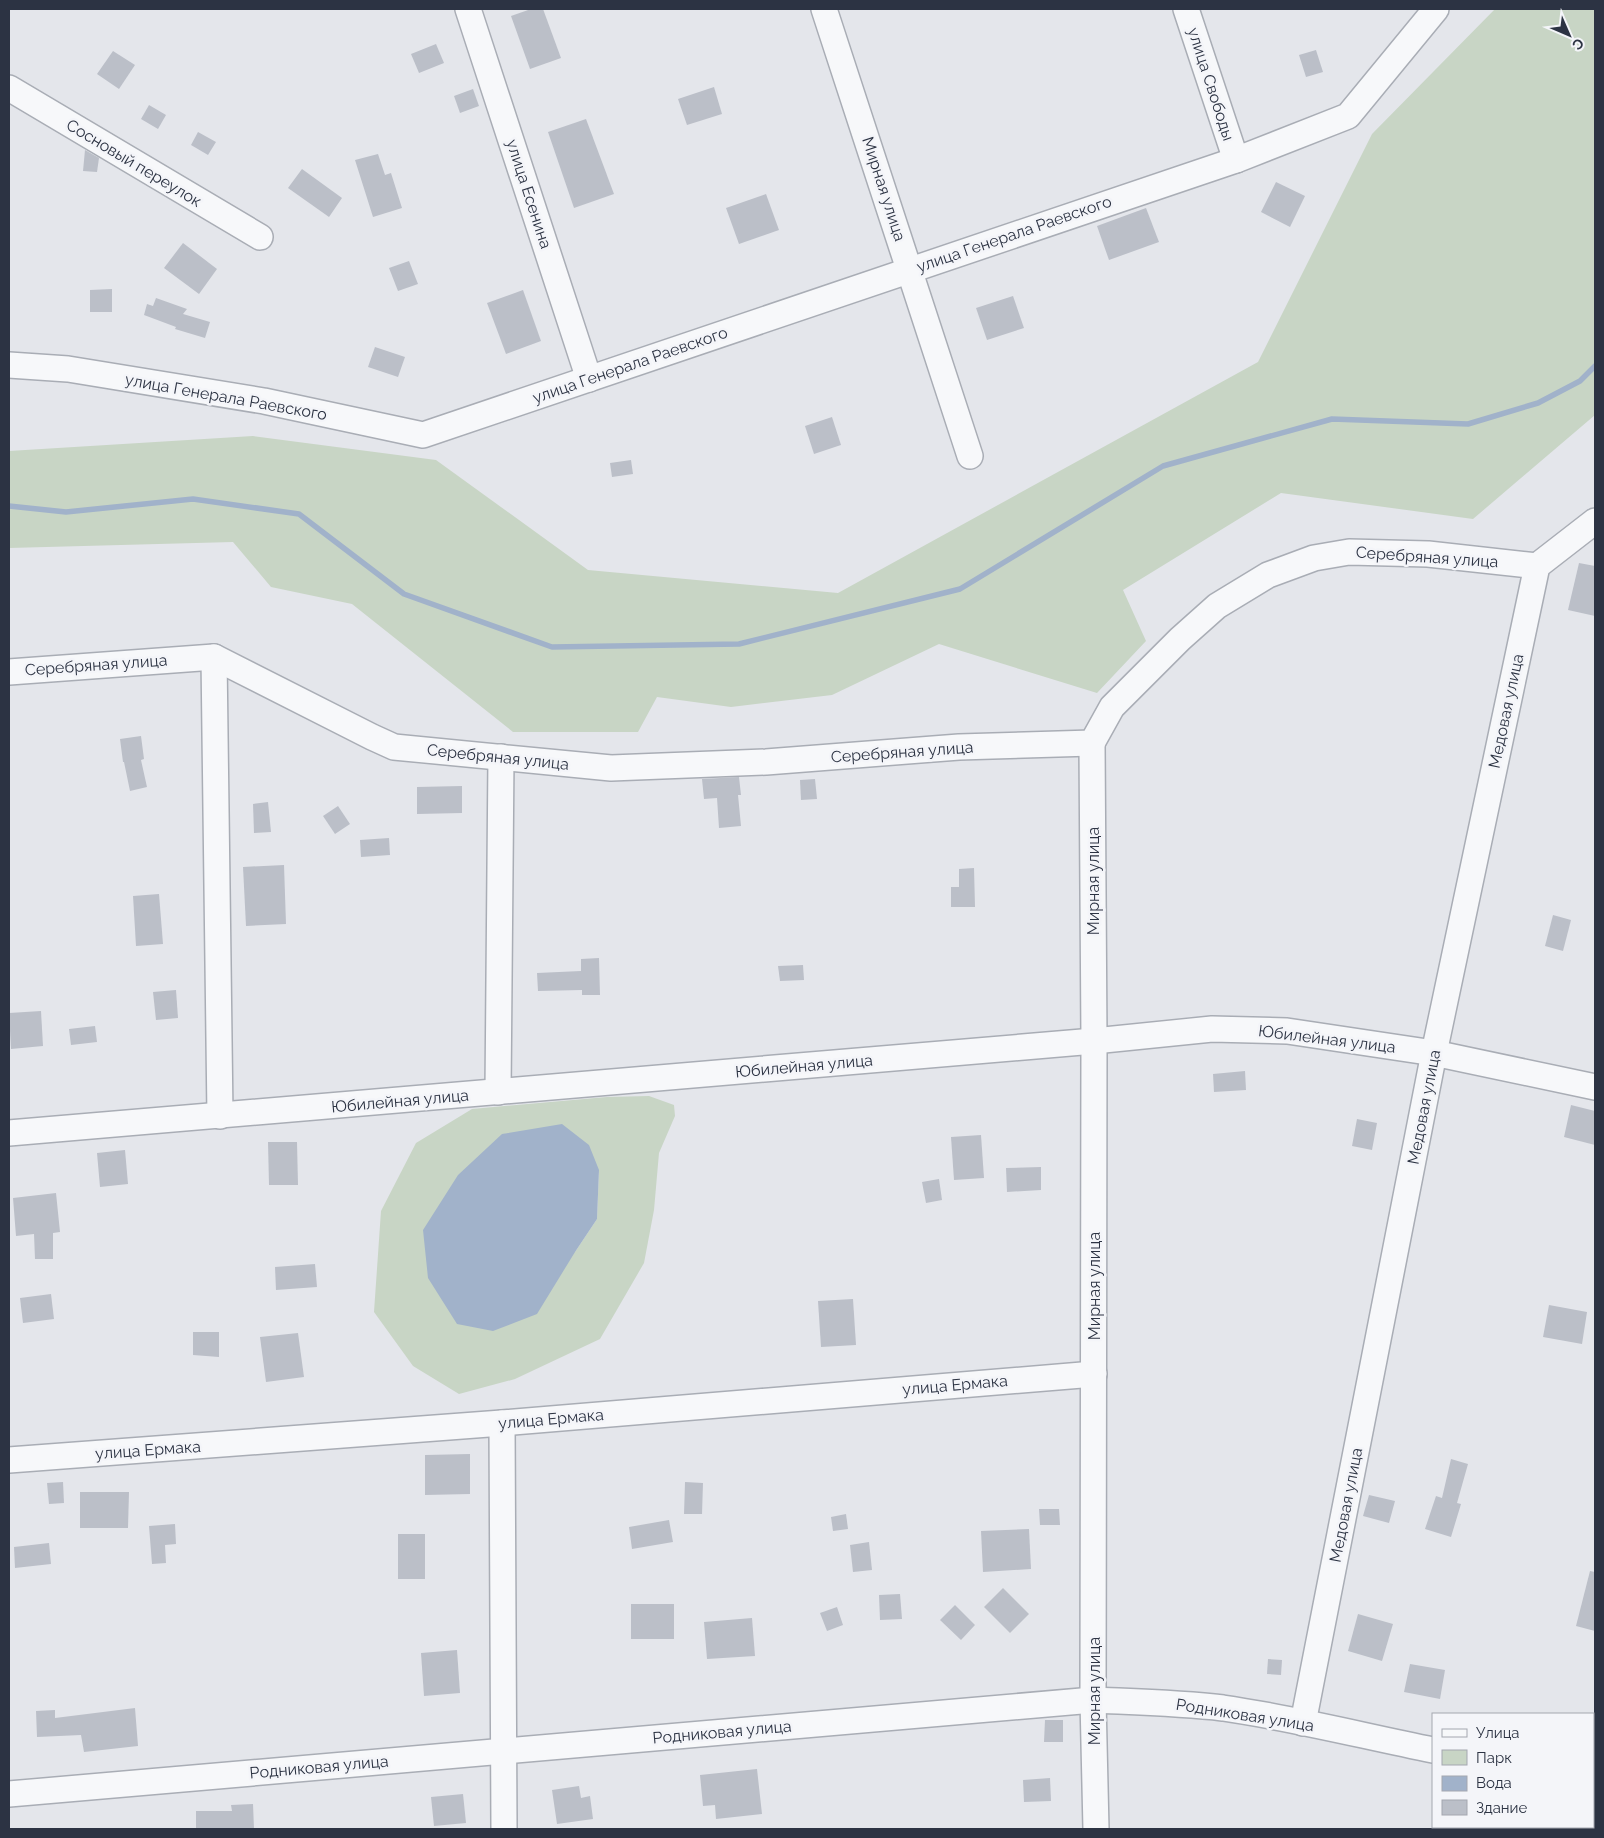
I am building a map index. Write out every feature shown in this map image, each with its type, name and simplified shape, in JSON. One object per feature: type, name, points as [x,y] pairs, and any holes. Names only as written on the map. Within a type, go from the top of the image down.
[{"type":"street","name":"улица Есенина","points":[[468,9],[589,379]]},
{"type":"street","name":"Мирная улица","points":[[824,9],[970,456]]},
{"type":"street","name":"улица Свободы","points":[[1186,9],[1236,160]]},
{"type":"street","name":"улица Генерала Раевского","points":[[9,365],[68,369],[264,401],[423,435],[1236,160],[1348,116],[1436,9]]},
{"type":"street","name":"Сосновый переулок","points":[[9,88],[260,237]]},
{"type":"street","points":[[1537,566],[1595,521]]},
{"type":"street","name":"Серебряная улица","points":[[9,672],[214,657],[394,747],[611,768],[766,762],[959,747],[1092,744],[1112,707],[1180,639],[1217,606],[1268,575],[1314,558],[1349,552],[1428,554],[1537,566]]},
{"type":"street","name":"Медовая улица","points":[[1303,1723],[1434,1053],[1537,566]]},
{"type":"street","points":[[214,657],[220,1116]]},
{"type":"street","name":"Мирная улица","points":[[1092,744],[1094,1041],[1093,1700],[1096,1829]]},
{"type":"street","points":[[498,1092],[501,757]]},
{"type":"street","name":"Юбилейная улица","points":[[9,1133],[1094,1041],[1212,1029],[1287,1031],[1434,1053],[1595,1087]]},
{"type":"street","name":"улица Ермака","points":[[9,1460],[502,1423],[1094,1374]]},
{"type":"street","points":[[502,1423],[502,1751],[504,1829]]},
{"type":"street","name":"Родниковая улица","points":[[9,1794],[1093,1700],[1180,1703],[1224,1709],[1432,1750]]},
{"type":"green space","points":[[1495,9],[1595,9],[1595,415],[1473,519],[1281,493],[1123,590],[1146,641],[1097,693],[939,644],[832,695],[731,707],[657,697],[638,732],[513,732],[352,604],[271,587],[233,542],[9,548],[9,451],[253,436],[436,460],[588,570],[838,593],[1258,362],[1372,134]]},
{"type":"green space","points":[[649,1096],[674,1105],[675,1116],[659,1153],[654,1210],[644,1263],[600,1339],[515,1379],[459,1394],[413,1366],[374,1312],[381,1211],[416,1143],[472,1109],[607,1097]],"holes":[[[599,1170],[597,1219],[575,1252]]]},
{"type":"water","points":[[562,1124],[589,1145],[599,1170],[597,1219],[537,1314],[493,1331],[457,1324],[428,1278],[423,1230],[458,1175],[502,1134]]},
{"type":"building","points":[[531,9],[543,9],[561,58],[530,69],[511,16]]},
{"type":"building","points":[[436,44],[444,63],[419,73],[411,54]]},
{"type":"building","points":[[1316,50],[1323,72],[1306,77],[1299,55]]},
{"type":"building","points":[[113,51],[135,65],[119,89],[97,74]]},
{"type":"building","points":[[714,87],[722,114],[687,125],[678,99]]},
{"type":"building","points":[[473,89],[479,106],[460,113],[454,96]]},
{"type":"building","points":[[149,105],[166,115],[158,129],[141,119]]},
{"type":"building","points":[[586,119],[614,194],[574,208],[548,132]]},
{"type":"building","points":[[198,132],[216,142],[208,155],[191,145]]},
{"type":"building","points":[[85,150],[99,158],[97,172],[83,171]]},
{"type":"building","points":[[378,154],[385,175],[391,173],[402,208],[373,217],[355,160]]},
{"type":"building","points":[[302,169],[342,198],[329,217],[288,188]]},
{"type":"building","points":[[1276,182],[1305,196],[1290,227],[1261,212]]},
{"type":"building","points":[[766,194],[779,230],[739,244],[726,208]]},
{"type":"building","points":[[1146,208],[1159,242],[1109,260],[1097,226]]},
{"type":"building","points":[[183,243],[217,269],[199,294],[164,268]]},
{"type":"building","points":[[409,261],[418,284],[398,291],[389,268]]},
{"type":"building","points":[[112,289],[112,312],[90,312],[90,290]]},
{"type":"building","points":[[523,290],[541,341],[506,354],[487,303]]},
{"type":"building","points":[[1013,296],[1024,328],[987,340],[976,308]]},
{"type":"building","points":[[156,298],[187,309],[183,314],[210,322],[205,338],[175,329],[176,327],[144,315],[147,304],[153,306]]},
{"type":"building","points":[[375,347],[405,357],[398,377],[368,367]]},
{"type":"building","points":[[832,417],[841,445],[814,454],[805,426]]},
{"type":"building","points":[[631,460],[633,474],[612,477],[610,463]]},
{"type":"building","points":[[1579,563],[1595,566],[1595,616],[1568,610]]},
{"type":"building","points":[[141,736],[144,759],[141,760],[147,787],[130,791],[120,739]]},
{"type":"building","points":[[739,777],[741,795],[738,795],[741,826],[719,828],[717,798],[704,799],[702,779]]},
{"type":"building","points":[[815,779],[817,799],[801,800],[800,780]]},
{"type":"building","points":[[462,786],[462,813],[417,814],[417,787]]},
{"type":"building","points":[[268,802],[271,832],[254,833],[253,804]]},
{"type":"building","points":[[338,806],[350,824],[335,834],[323,816]]},
{"type":"building","points":[[389,838],[390,855],[361,857],[360,840]]},
{"type":"building","points":[[284,865],[286,924],[246,926],[243,867]]},
{"type":"building","points":[[974,868],[975,907],[951,907],[951,887],[959,887],[959,869]]},
{"type":"building","points":[[159,894],[163,944],[136,946],[133,896]]},
{"type":"building","points":[[1553,915],[1571,920],[1563,951],[1545,946]]},
{"type":"building","points":[[599,958],[600,995],[582,995],[582,990],[538,991],[537,973],[581,971],[581,959]]},
{"type":"building","points":[[803,965],[804,980],[780,981],[778,966]]},
{"type":"building","points":[[176,990],[178,1018],[156,1020],[153,992]]},
{"type":"building","points":[[41,1011],[43,1046],[11,1049],[9,1013]]},
{"type":"building","points":[[95,1026],[97,1042],[71,1045],[69,1029]]},
{"type":"building","points":[[1245,1071],[1246,1090],[1214,1092],[1213,1074]]},
{"type":"building","points":[[1571,1105],[1595,1111],[1595,1145],[1564,1137]]},
{"type":"building","points":[[1357,1119],[1377,1123],[1372,1150],[1352,1146]]},
{"type":"building","points":[[981,1135],[984,1178],[954,1180],[951,1137]]},
{"type":"building","points":[[268,1142],[297,1142],[298,1185],[269,1185]]},
{"type":"building","points":[[125,1150],[128,1184],[100,1187],[97,1153]]},
{"type":"building","points":[[1041,1167],[1041,1190],[1007,1192],[1006,1168]]},
{"type":"building","points":[[939,1179],[942,1200],[926,1203],[922,1182]]},
{"type":"building","points":[[56,1193],[60,1232],[53,1233],[53,1259],[35,1259],[34,1234],[16,1236],[13,1198]]},
{"type":"building","points":[[315,1264],[317,1287],[276,1290],[275,1267]]},
{"type":"building","points":[[51,1294],[54,1319],[23,1323],[20,1298]]},
{"type":"building","points":[[853,1299],[856,1345],[821,1347],[818,1301]]},
{"type":"building","points":[[1549,1305],[1587,1312],[1582,1344],[1543,1337]]},
{"type":"building","points":[[193,1332],[219,1332],[219,1357],[193,1355]]},
{"type":"building","points":[[298,1333],[304,1377],[266,1382],[260,1337]]},
{"type":"building","points":[[470,1454],[470,1494],[425,1495],[425,1455]]},
{"type":"building","points":[[1451,1459],[1468,1464],[1457,1503],[1461,1504],[1451,1537],[1425,1529],[1436,1496],[1442,1498]]},
{"type":"building","points":[[63,1482],[64,1503],[49,1504],[47,1483]]},
{"type":"building","points":[[685,1482],[703,1483],[702,1514],[684,1514]]},
{"type":"building","points":[[80,1492],[129,1492],[128,1528],[80,1528]]},
{"type":"building","points":[[1369,1495],[1395,1501],[1389,1523],[1363,1516]]},
{"type":"building","points":[[1039,1509],[1059,1509],[1060,1525],[1040,1525]]},
{"type":"building","points":[[846,1514],[848,1529],[833,1531],[831,1517]]},
{"type":"building","points":[[669,1520],[673,1542],[632,1549],[629,1527]]},
{"type":"building","points":[[175,1524],[176,1544],[165,1545],[166,1563],[152,1564],[149,1526]]},
{"type":"building","points":[[1029,1529],[1031,1569],[983,1572],[981,1531]]},
{"type":"building","points":[[398,1534],[425,1534],[425,1579],[398,1579]]},
{"type":"building","points":[[869,1542],[872,1570],[853,1572],[850,1545]]},
{"type":"building","points":[[49,1543],[51,1564],[15,1568],[14,1547]]},
{"type":"building","points":[[1590,1571],[1595,1572],[1595,1631],[1576,1626]]},
{"type":"building","points":[[1003,1588],[1029,1614],[1010,1633],[984,1607]]},
{"type":"building","points":[[900,1594],[902,1619],[880,1620],[879,1595]]},
{"type":"building","points":[[631,1604],[674,1604],[674,1639],[631,1639]]},
{"type":"building","points":[[955,1605],[975,1625],[961,1640],[940,1620]]},
{"type":"building","points":[[837,1607],[843,1625],[827,1631],[820,1613]]},
{"type":"building","points":[[1358,1614],[1393,1624],[1382,1661],[1348,1651]]},
{"type":"building","points":[[752,1618],[755,1656],[707,1659],[704,1622]]},
{"type":"building","points":[[457,1650],[460,1693],[424,1696],[421,1653]]},
{"type":"building","points":[[1268,1659],[1282,1660],[1281,1675],[1267,1674]]},
{"type":"building","points":[[1410,1664],[1445,1670],[1440,1699],[1404,1692]]},
{"type":"building","points":[[135,1708],[138,1746],[84,1752],[81,1735],[37,1737],[36,1711],[55,1710],[55,1718]]},
{"type":"building","points":[[1045,1720],[1063,1720],[1063,1742],[1044,1742]]},
{"type":"building","points":[[757,1769],[762,1814],[716,1819],[715,1805],[703,1806],[700,1775]]},
{"type":"building","points":[[1050,1778],[1051,1801],[1024,1802],[1023,1780]]},
{"type":"building","points":[[579,1786],[581,1798],[590,1796],[593,1819],[557,1824],[552,1790]]},
{"type":"building","points":[[463,1794],[466,1823],[434,1826],[431,1797]]},
{"type":"building","points":[[253,1804],[254,1829],[196,1829],[196,1811],[232,1811],[231,1805]]},
{"type":"waterway","points":[[9,506],[66,512],[193,499],[299,514],[404,594],[552,647],[739,644],[960,589],[1163,466],[1332,419],[1468,424],[1538,403],[1580,381],[1595,366]]}]
